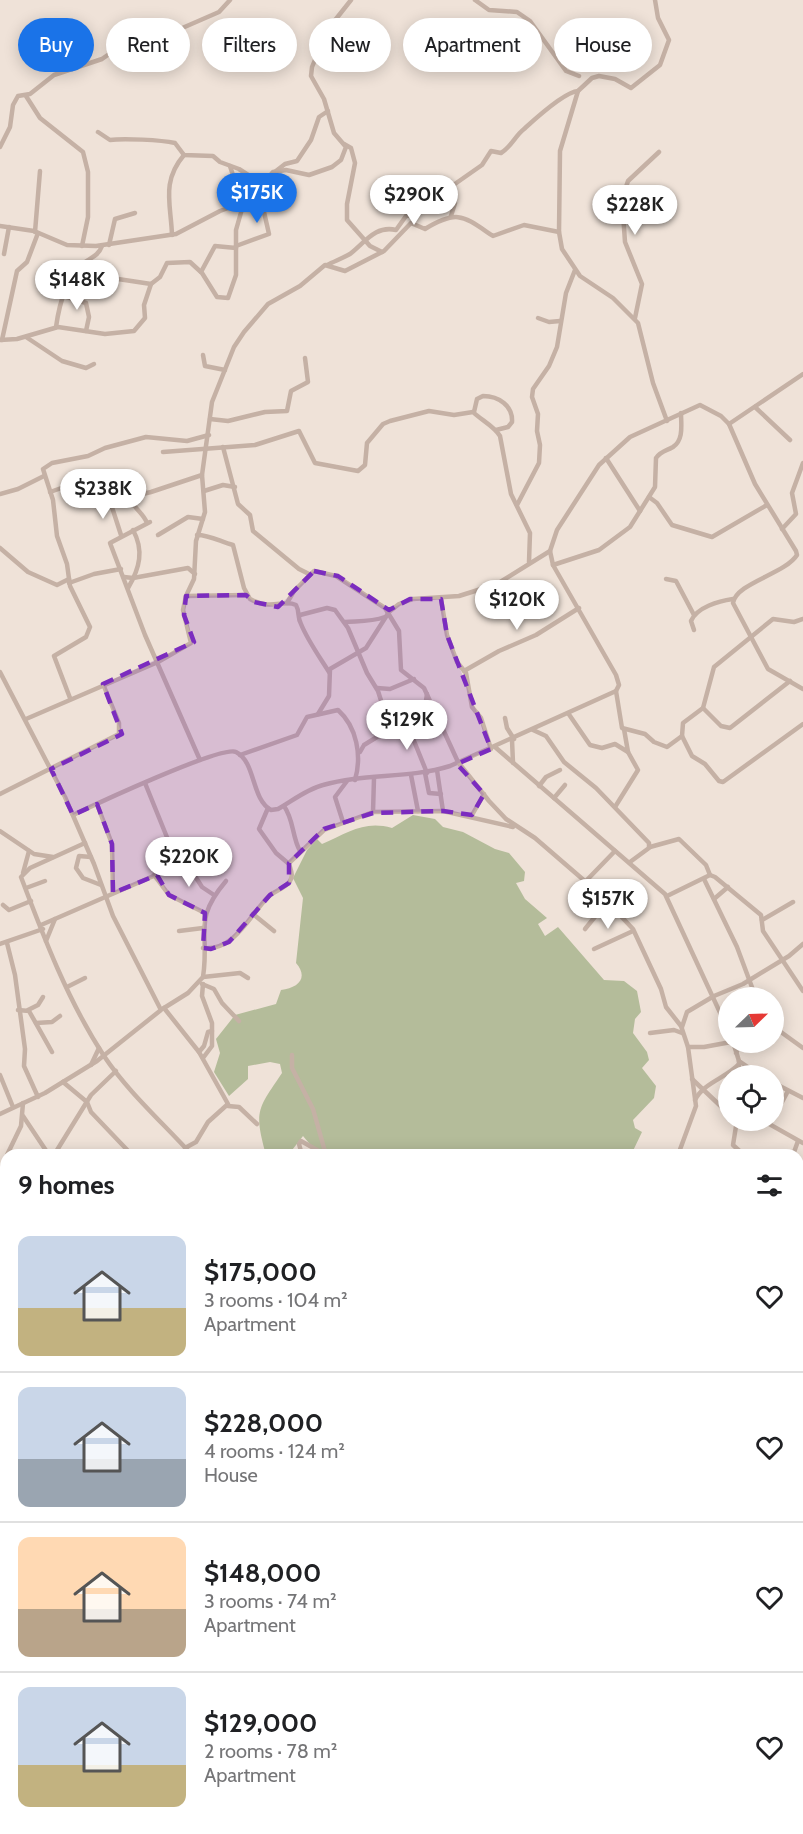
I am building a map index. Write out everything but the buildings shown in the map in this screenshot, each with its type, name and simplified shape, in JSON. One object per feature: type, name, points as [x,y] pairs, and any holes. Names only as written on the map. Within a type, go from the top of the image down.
[{"type":"street","points":[[0,147],[10,127],[16,100],[20,96],[26,96],[54,75],[102,59],[122,45],[173,39],[180,29],[219,12],[230,0]]},
{"type":"street","points":[[351,0],[328,30],[312,68],[312,80],[328,111],[334,133],[351,148],[355,162],[347,219],[364,241],[382,252]]},
{"type":"street","points":[[475,0],[489,10],[517,12],[530,21],[566,71],[579,76]]},
{"type":"street","points":[[26,719],[70,698],[158,662],[191,643],[184,615],[186,596],[195,574],[197,535],[206,505],[202,475],[212,402],[239,338],[268,304],[300,286],[315,271],[350,254],[377,231],[389,228],[396,230],[406,216],[413,215],[413,210],[427,208],[431,201],[451,191],[455,183],[482,165],[491,151],[501,153],[508,148],[522,130],[542,113],[568,94],[578,91],[592,78],[598,76],[615,80],[631,88],[660,65],[669,40],[658,18],[655,0]]},
{"type":"street","points":[[578,91],[560,151],[559,232],[562,249],[575,270],[635,318]]},
{"type":"street","points":[[26,96],[40,118],[83,152],[88,172],[88,217],[81,246]]},
{"type":"street","points":[[0,226],[36,233],[67,245],[81,246],[102,246],[172,235],[205,221],[220,211],[243,203],[276,171],[285,164],[297,160],[311,140],[318,118],[328,111]]},
{"type":"street","points":[[98,132],[110,140],[122,137],[138,141],[175,143],[184,155]]},
{"type":"street","points":[[276,171],[286,170],[309,175],[326,170],[341,160],[345,153],[344,144]]},
{"type":"street","points":[[659,152],[628,181],[622,199],[625,242],[642,284],[635,318],[667,421]]},
{"type":"street","points":[[184,155],[213,156],[220,162],[256,180],[269,234],[236,247],[215,246],[201,272]]},
{"type":"street","points":[[172,235],[169,183],[174,167],[184,155]]},
{"type":"street","points":[[40,171],[36,233],[27,262],[17,271],[1,340],[25,337],[56,327],[105,334],[137,330],[145,318],[144,305],[151,284],[160,277],[167,263],[171,261],[190,262],[201,272],[217,297],[228,298],[236,275],[236,230],[243,203],[230,166]]},
{"type":"street","points":[[451,191],[455,203],[451,216]]},
{"type":"street","points":[[110,245],[115,219],[135,213]]},
{"type":"street","points":[[327,265],[345,271],[382,252],[411,224],[425,230],[443,217],[451,216],[476,223],[493,236],[524,225],[559,232]]},
{"type":"street","points":[[4,254],[9,227]]},
{"type":"street","points":[[56,327],[64,296],[78,269],[98,254],[102,246]]},
{"type":"street","points":[[78,269],[105,277],[151,284]]},
{"type":"street","points":[[517,505],[539,465],[538,414],[532,393],[557,347],[569,282],[575,270]]},
{"type":"street","points":[[64,296],[86,303],[89,317],[86,331]]},
{"type":"street","points":[[538,318],[549,322],[560,321]]},
{"type":"street","points":[[25,337],[70,364],[86,369],[94,364]]},
{"type":"street","points":[[203,355],[205,366],[225,370]]},
{"type":"street","points":[[210,419],[228,421],[265,412],[286,411],[291,391],[308,382],[305,358]]},
{"type":"street","points":[[729,424],[803,374]]},
{"type":"street","points":[[474,412],[477,399],[483,396],[505,403],[510,411],[512,422],[508,427],[496,430]]},
{"type":"street","points":[[329,672],[369,644],[389,612],[410,599],[441,599],[459,596],[497,584],[528,562],[550,551],[566,515],[606,458],[630,437],[681,413],[703,406],[721,416],[729,424],[767,505],[797,554],[803,558]]},
{"type":"street","points":[[755,407],[790,440]]},
{"type":"street","points":[[163,452],[255,445],[299,431],[315,463],[358,471],[365,465],[367,443],[383,424],[401,416],[424,411],[454,415],[474,412]]},
{"type":"street","points":[[474,412],[481,421],[496,430],[500,436],[510,491],[530,536],[528,562]]},
{"type":"street","points":[[554,565],[599,550],[625,532],[656,484],[656,458],[678,442],[681,413]]},
{"type":"street","points":[[70,698],[54,656],[86,637],[90,627],[69,581],[67,564],[57,536],[50,492],[43,469],[52,463],[88,456],[146,437],[187,441],[208,435]]},
{"type":"street","points":[[223,447],[226,465],[240,508],[250,515],[257,535],[299,569],[309,574]]},
{"type":"street","points":[[606,458],[640,511]]},
{"type":"street","points":[[782,529],[796,514],[792,493],[803,463]]},
{"type":"street","points":[[100,504],[202,475]]},
{"type":"street","points":[[0,494],[18,489],[44,476]]},
{"type":"street","points":[[115,477],[118,498]]},
{"type":"street","points":[[50,492],[90,478]]},
{"type":"street","points":[[204,491],[223,485],[235,487]]},
{"type":"street","points":[[130,496],[131,504],[142,512],[149,523],[121,535],[110,543],[200,760]]},
{"type":"street","points":[[649,497],[657,503],[672,525],[712,537],[767,505]]},
{"type":"street","points":[[110,501],[121,535]]},
{"type":"street","points":[[158,535],[188,517],[203,519]]},
{"type":"street","points":[[128,588],[141,550],[133,530]]},
{"type":"street","points":[[197,535],[208,535],[219,543],[233,545],[246,595],[254,602],[279,607],[287,603],[296,605],[300,615],[299,620],[307,638],[316,647],[329,672],[327,700],[332,711]]},
{"type":"street","points":[[0,541],[1,548],[33,575],[57,585],[121,569]]},
{"type":"street","points":[[267,808],[279,809],[319,786],[437,770],[493,748],[616,691],[619,685],[616,675],[554,565],[550,551]]},
{"type":"street","points":[[694,630],[691,621],[694,615],[719,602],[733,599],[740,592],[790,563],[797,554]]},
{"type":"street","points":[[124,577],[133,578],[188,568],[195,574]]},
{"type":"street","points":[[287,603],[291,594],[314,571],[336,576],[382,605],[389,612],[399,631],[399,662],[403,672],[422,684],[458,762],[506,819],[535,838],[607,902],[633,931],[661,989],[666,1007],[682,1030],[687,1047],[695,1100],[693,1118],[680,1149]]},
{"type":"street","points":[[666,579],[676,581],[694,615]]},
{"type":"street","points":[[186,596],[246,595]]},
{"type":"street","points":[[441,599],[447,635],[457,662],[464,671],[472,707],[481,718],[493,748],[630,862],[667,896],[718,1006]]},
{"type":"street","points":[[733,599],[734,606],[768,669],[803,689]]},
{"type":"street","points":[[300,615],[327,608],[335,610],[345,622],[367,673],[377,688],[389,724],[387,732]]},
{"type":"street","points":[[464,671],[499,651],[536,635],[579,608]]},
{"type":"street","points":[[345,622],[370,622],[385,617]]},
{"type":"street","points":[[803,619],[794,622],[773,619],[749,636],[714,667],[703,708],[682,725],[682,736],[693,756],[705,764],[719,781],[723,782],[803,724]]},
{"type":"street","points":[[0,672],[73,815],[106,897],[141,973],[163,1009],[201,1055],[228,1106]]},
{"type":"street","points":[[399,686],[403,672]]},
{"type":"street","points":[[377,688],[387,690],[414,679]]},
{"type":"street","points":[[703,708],[724,728],[733,728],[790,681]]},
{"type":"street","points":[[0,794],[120,734],[119,723],[103,684]]},
{"type":"street","points":[[615,807],[638,770],[628,752],[624,729],[621,727],[621,712],[616,691]]},
{"type":"street","points":[[355,780],[360,752],[364,746],[387,732],[423,720],[427,694]]},
{"type":"street","points":[[318,714],[327,700]]},
{"type":"street","points":[[240,755],[297,735],[307,717],[332,711],[341,712],[360,752]]},
{"type":"street","points":[[568,713],[590,746],[603,748],[615,744],[628,752]]},
{"type":"street","points":[[505,718],[513,739],[513,764]]},
{"type":"street","points":[[624,729],[645,734],[654,742],[665,747],[682,736]]},
{"type":"street","points":[[533,730],[546,736],[564,762],[615,807],[650,847]]},
{"type":"street","points":[[387,732],[411,735],[426,773],[429,793],[441,794]]},
{"type":"street","points":[[73,815],[200,760],[231,751],[240,755],[267,808],[259,829],[270,845],[289,864],[292,875],[289,883],[270,895],[226,944],[218,948],[203,948]]},
{"type":"street","points":[[437,770],[443,811]]},
{"type":"street","points":[[539,786],[546,777],[560,770]]},
{"type":"street","points":[[411,775],[418,811]]},
{"type":"street","points":[[372,812],[374,778]]},
{"type":"street","points":[[344,822],[335,797],[347,781]]},
{"type":"street","points":[[145,783],[176,854],[177,862],[195,876],[202,887],[214,895]]},
{"type":"street","points":[[554,798],[565,785]]},
{"type":"street","points":[[472,815],[484,794]]},
{"type":"street","points":[[97,804],[112,844],[113,893]]},
{"type":"street","points":[[284,806],[300,851]]},
{"type":"street","points":[[289,864],[324,830],[372,812],[443,811],[472,815],[519,828]]},
{"type":"street","points":[[0,831],[29,851],[55,857]]},
{"type":"street","points":[[630,862],[650,847],[679,838],[706,865],[710,875],[761,915],[761,928],[803,991]]},
{"type":"street","points":[[23,873],[85,843]]},
{"type":"street","points":[[29,851],[21,877],[46,941],[99,1048],[116,1071],[185,1148],[196,1142],[208,1122],[228,1106],[239,1107],[257,1124]]},
{"type":"street","points":[[584,883],[615,851]]},
{"type":"street","points":[[91,857],[83,855],[77,857],[77,872],[83,878],[102,885]]},
{"type":"street","points":[[0,944],[42,927],[177,862]]},
{"type":"street","points":[[154,875],[169,895],[205,913]]},
{"type":"street","points":[[667,896],[710,875]]},
{"type":"street","points":[[704,879],[751,987]]},
{"type":"street","points":[[26,888],[45,881]]},
{"type":"street","points":[[201,1055],[212,1049],[212,1031],[201,984],[205,913],[214,895],[226,881]]},
{"type":"street","points":[[714,899],[728,887]]},
{"type":"street","points":[[3,905],[11,910],[32,901]]},
{"type":"street","points":[[585,929],[607,902]]},
{"type":"street","points":[[762,920],[793,902]]},
{"type":"street","points":[[253,914],[274,931]]},
{"type":"street","points":[[46,941],[55,919]]},
{"type":"street","points":[[180,930],[203,928]]},
{"type":"street","points":[[594,949],[633,931]]},
{"type":"street","points":[[7,943],[15,975],[25,1049],[24,1068],[38,1096]]},
{"type":"street","points":[[682,1030],[687,1012],[748,980],[782,960],[803,944]]},
{"type":"street","points":[[203,977],[240,973],[248,978]]},
{"type":"street","points":[[67,987],[85,978]]},
{"type":"street","points":[[0,1114],[38,1096],[91,1065],[163,1009],[201,984]]},
{"type":"street","points":[[201,984],[214,989],[222,1003],[239,1021]]},
{"type":"street","points":[[18,1010],[28,1010],[38,1005],[43,997]]},
{"type":"street","points":[[28,1010],[52,1052]]},
{"type":"street","points":[[36,1023],[51,1022],[60,1016]]},
{"type":"street","points":[[650,1033],[682,1030]]},
{"type":"street","points":[[784,1034],[803,1048]]},
{"type":"street","points":[[687,1047],[718,1044]]},
{"type":"street","points":[[91,1065],[99,1048]]},
{"type":"street","points":[[736,1053],[739,1063],[742,1065]]},
{"type":"street","points":[[292,1055],[292,1068],[315,1114],[324,1149]]},
{"type":"street","points":[[695,1100],[703,1090],[739,1063]]},
{"type":"street","points":[[55,1149],[87,1102],[116,1071]]},
{"type":"street","points":[[0,1075],[13,1107]]},
{"type":"street","points":[[692,1079],[718,1104]]},
{"type":"street","points":[[63,1082],[87,1102],[91,1112],[126,1149]]},
{"type":"street","points":[[784,1089],[803,1098]]},
{"type":"street","points":[[784,1098],[788,1091]]},
{"type":"street","points":[[10,1149],[23,1116],[23,1103]]},
{"type":"street","points":[[23,1116],[47,1149]]},
{"type":"street","points":[[784,1130],[801,1142]]},
{"type":"street","points":[[735,1131],[733,1145],[737,1149]]},
{"type":"street","points":[[300,1149],[298,1144],[301,1141],[315,1149]]},
{"type":"highlighted area","points":[[314,571],[338,576],[389,610],[410,599],[441,599],[447,635],[491,749],[457,764],[484,794],[472,815],[443,811],[373,813],[324,829],[289,863],[289,883],[270,895],[229,942],[211,949],[203,948],[205,913],[169,895],[157,875],[113,893],[112,844],[97,804],[73,815],[51,769],[122,734],[103,684],[194,642],[184,615],[186,596],[246,595],[254,602],[278,607]]},
{"type":"green space","points":[[413,815],[435,819],[443,827],[463,832],[495,849],[509,853],[525,872],[524,881],[516,883],[525,899],[547,918],[538,924],[545,936],[558,927],[604,980],[624,981],[637,991],[641,1012],[635,1019],[633,1033],[647,1052],[649,1060],[642,1068],[656,1086],[654,1098],[633,1120],[635,1128],[642,1132],[634,1149],[314,1149],[303,1136],[293,1149],[265,1149],[260,1129],[260,1111],[267,1095],[282,1073],[280,1064],[270,1062],[248,1066],[248,1079],[229,1096],[214,1072],[220,1053],[216,1039],[235,1015],[276,1004],[281,990],[297,985],[300,981],[302,973],[296,963],[303,898],[293,878],[307,850],[317,839],[322,844],[364,827],[392,828]]}]
